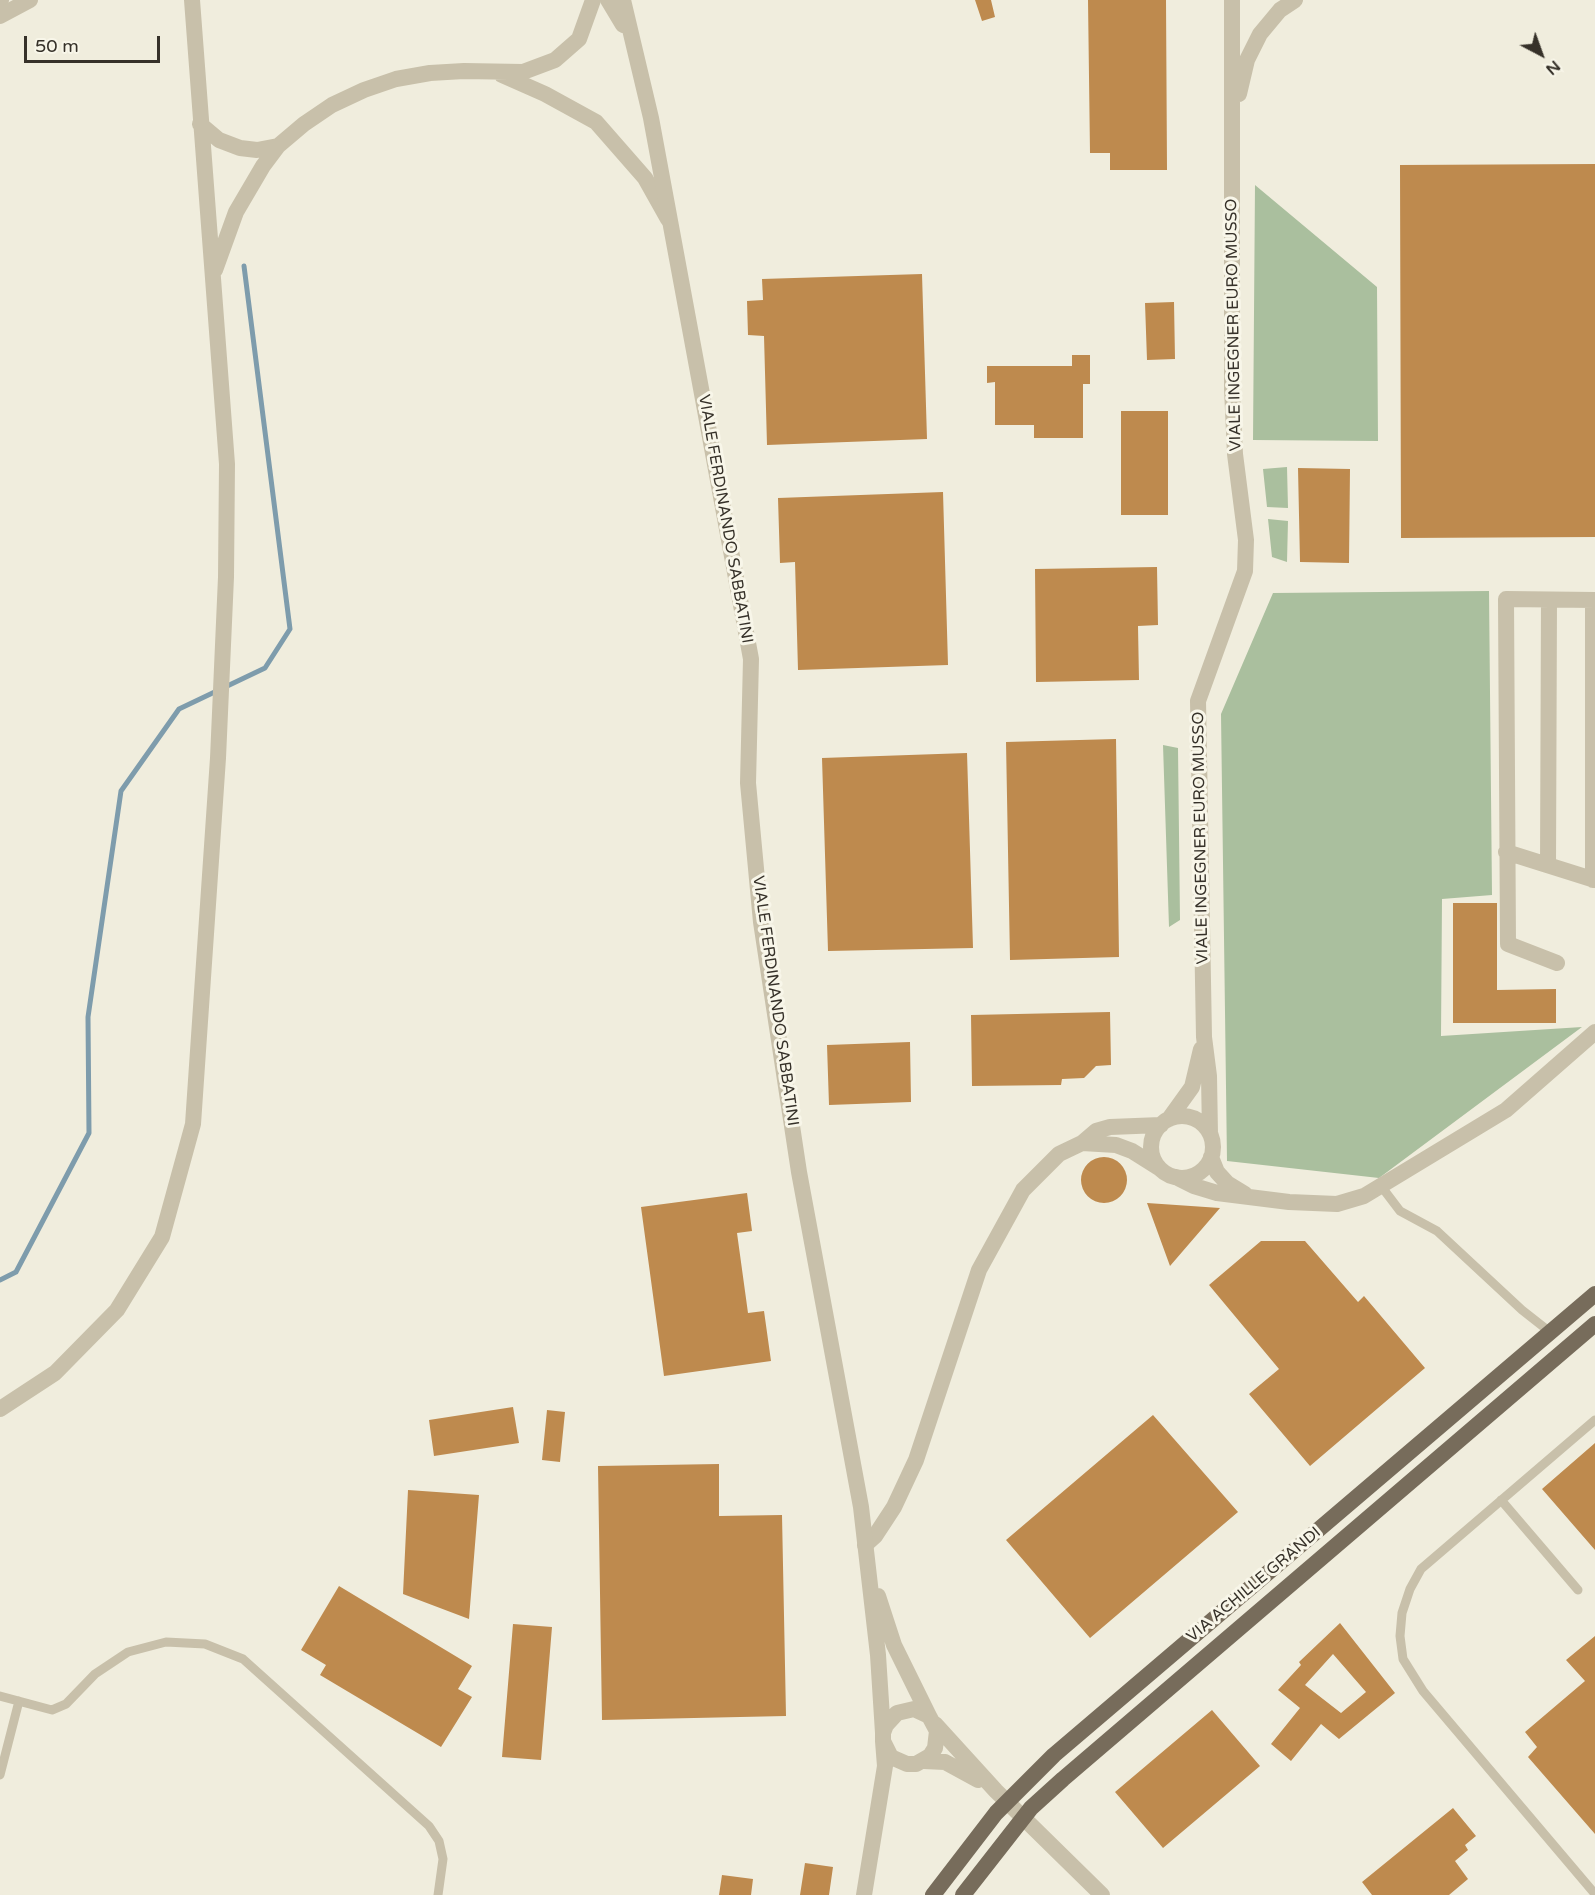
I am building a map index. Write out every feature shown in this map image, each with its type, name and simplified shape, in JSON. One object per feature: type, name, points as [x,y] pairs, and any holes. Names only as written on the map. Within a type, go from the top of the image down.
[{"type":"main road","name":"VIA ACHILLE GRANDI","points":[[933,1895],[996,1813],[1054,1755],[1595,1294]]},
{"type":"main road","name":"VIA ACHILLE GRANDI","points":[[963,1895],[1031,1808],[1063,1779],[1595,1324]]},
{"type":"street","points":[[0,0],[0,5]]},
{"type":"street","points":[[0,16],[30,0]]},
{"type":"street","points":[[0,1409],[55,1373],[117,1310],[162,1237],[193,1124],[218,758],[226,577],[227,464],[192,0]]},
{"type":"street","points":[[213,277],[236,212],[278,146],[304,124],[332,105],[364,90],[396,79],[430,73],[464,71],[522,72],[555,60],[579,39],[593,0]]},
{"type":"street","points":[[608,0],[636,50]]},
{"type":"street","points":[[623,0],[636,50]]},
{"type":"street","name":"VIALE INGEGNER EURO MUSSO","points":[[1204,1037],[1198,701],[1245,571],[1246,551],[1235,454],[1232,389],[1232,0]]},
{"type":"street","points":[[1233,121],[1247,60],[1260,34],[1280,10],[1295,0]]},
{"type":"street","name":"VIALE FERDINANDO SABBATINI","points":[[636,50],[751,659],[748,783],[760,922],[799,1172],[861,1507],[866,1553]]},
{"type":"street","points":[[499,73],[545,94],[596,122],[645,178],[670,223]]},
{"type":"street","points":[[200,124],[219,140],[240,148],[257,150],[278,146]]},
{"type":"street","points":[[1506,852],[1594,880],[1594,600],[1506,599],[1506,852],[1508,944],[1557,963]]},
{"type":"street","points":[[1548,865],[1549,600]]},
{"type":"street","points":[[1082,1143],[1116,1145],[1132,1151],[1194,1186],[1217,1193],[1337,1204],[1364,1196],[1506,1110],[1595,1032]]},
{"type":"street","points":[[1160,1168],[1152,1151],[1155,1132],[1192,1087],[1204,1037]]},
{"type":"street","points":[[1204,1037],[1209,1076],[1211,1157],[1217,1172],[1227,1183],[1248,1196]]},
{"type":"street","points":[[864,1895],[885,1766],[866,1553],[894,1507],[916,1460],[979,1270],[1023,1190],[1059,1154],[1082,1143],[1096,1131],[1110,1127],[1165,1122],[1188,1117],[1197,1120],[1210,1134]]},
{"type":"street","points":[[1176,1177],[1194,1176],[1207,1165],[1211,1157]]},
{"type":"street","points":[[866,1553],[894,1645],[938,1731],[936,1748],[920,1762],[900,1770],[881,1795]]},
{"type":"street","points":[[996,1791],[945,1762],[907,1764],[891,1757],[883,1737],[891,1718],[905,1710],[922,1712],[932,1720],[1089,1888],[1102,1895]]},
{"type":"lane","points":[[1381,1186],[1400,1210],[1437,1231],[1522,1310],[1550,1332]]},
{"type":"lane","points":[[1595,1420],[1420,1569],[1402,1613],[1400,1635],[1403,1659],[1423,1691],[1595,1894]]},
{"type":"lane","points":[[1501,1500],[1578,1590]]},
{"type":"lane","points":[[0,1696],[52,1710],[66,1704],[95,1674],[128,1653],[166,1642],[205,1644],[243,1659],[429,1826],[439,1841],[443,1859],[438,1895]]},
{"type":"lane","points":[[0,1775],[19,1701]]},
{"type":"green space","points":[[1255,185],[1377,287],[1378,441],[1253,440]]},
{"type":"green space","points":[[1287,467],[1288,508],[1267,507],[1263,469]]},
{"type":"green space","points":[[1268,519],[1288,521],[1287,562],[1272,557]]},
{"type":"green space","points":[[1489,591],[1492,895],[1442,899],[1441,1036],[1582,1027],[1379,1178],[1227,1161],[1221,714],[1273,593]]},
{"type":"green space","points":[[1163,745],[1178,748],[1180,920],[1169,927]]},
{"type":"building","points":[[975,0],[991,0],[995,17],[982,21]]},
{"type":"building","points":[[1088,0],[1166,0],[1167,170],[1110,170],[1110,153],[1090,153]]},
{"type":"building","points":[[1595,164],[1595,537],[1401,538],[1400,165]]},
{"type":"building","points":[[922,274],[927,439],[767,445],[764,336],[748,335],[747,301],[763,300],[762,279]]},
{"type":"building","points":[[1174,302],[1175,359],[1147,360],[1145,303]]},
{"type":"building","points":[[1072,355],[1090,355],[1090,384],[1083,384],[1083,438],[1034,438],[1034,425],[995,425],[995,382],[987,383],[987,366],[1072,366]]},
{"type":"building","points":[[1121,411],[1168,411],[1168,515],[1121,515]]},
{"type":"building","points":[[1298,468],[1350,469],[1349,563],[1300,562]]},
{"type":"building","points":[[943,492],[948,665],[798,670],[795,562],[780,563],[778,498]]},
{"type":"building","points":[[1157,567],[1158,625],[1138,626],[1139,680],[1036,682],[1035,569]]},
{"type":"building","points":[[1116,739],[1119,957],[1010,960],[1006,742]]},
{"type":"building","points":[[967,753],[973,948],[828,951],[822,758]]},
{"type":"building","points":[[1453,903],[1497,903],[1497,990],[1556,989],[1556,1023],[1453,1023]]},
{"type":"building","points":[[1110,1012],[1111,1065],[1096,1066],[1084,1078],[1062,1079],[1061,1085],[972,1086],[971,1015]]},
{"type":"building","points":[[910,1042],[911,1102],[829,1105],[827,1045]]},
{"type":"building","points":[[1104,1157],[1120,1164],[1127,1180],[1120,1196],[1104,1203],[1088,1196],[1081,1180],[1088,1164]]},
{"type":"building","points":[[747,1193],[752,1231],[737,1233],[748,1313],[764,1311],[771,1361],[664,1376],[641,1207]]},
{"type":"building","points":[[1147,1203],[1220,1208],[1170,1266]]},
{"type":"building","points":[[1261,1241],[1305,1241],[1358,1302],[1364,1296],[1425,1368],[1310,1466],[1249,1394],[1279,1369],[1209,1285]]},
{"type":"building","points":[[513,1407],[519,1443],[434,1456],[429,1420]]},
{"type":"building","points":[[547,1410],[565,1412],[560,1462],[542,1460]]},
{"type":"building","points":[[1153,1415],[1238,1512],[1090,1638],[1006,1540]]},
{"type":"building","points":[[1595,1443],[1595,1550],[1542,1489]]},
{"type":"building","points":[[719,1464],[719,1516],[782,1515],[786,1716],[602,1720],[598,1466]]},
{"type":"building","points":[[408,1490],[479,1495],[469,1619],[403,1594]]},
{"type":"building","points":[[339,1586],[472,1666],[458,1689],[472,1697],[441,1747],[320,1675],[326,1665],[301,1650]]},
{"type":"building","points":[[1340,1623],[1395,1693],[1339,1739],[1321,1724],[1291,1761],[1271,1744],[1300,1708],[1278,1690],[1301,1665],[1299,1662]],"holes":[[[1333,1654],[1366,1692],[1341,1713],[1305,1685]]]},
{"type":"building","points":[[513,1624],[552,1627],[541,1760],[502,1757]]},
{"type":"building","points":[[1595,1636],[1595,1834],[1528,1757],[1537,1747],[1525,1732],[1585,1681],[1566,1660]]},
{"type":"building","points":[[1212,1710],[1260,1766],[1163,1848],[1115,1792]]},
{"type":"building","points":[[1453,1808],[1476,1836],[1465,1845],[1468,1850],[1455,1861],[1468,1879],[1449,1895],[1372,1895],[1362,1882]]},
{"type":"building","points":[[805,1863],[833,1867],[829,1895],[800,1895]]},
{"type":"building","points":[[722,1875],[753,1879],[751,1895],[719,1895]]},
{"type":"waterway","points":[[0,1280],[16,1272],[89,1133],[88,1017],[121,791],[179,709],[265,668],[290,629],[244,266]]}]
